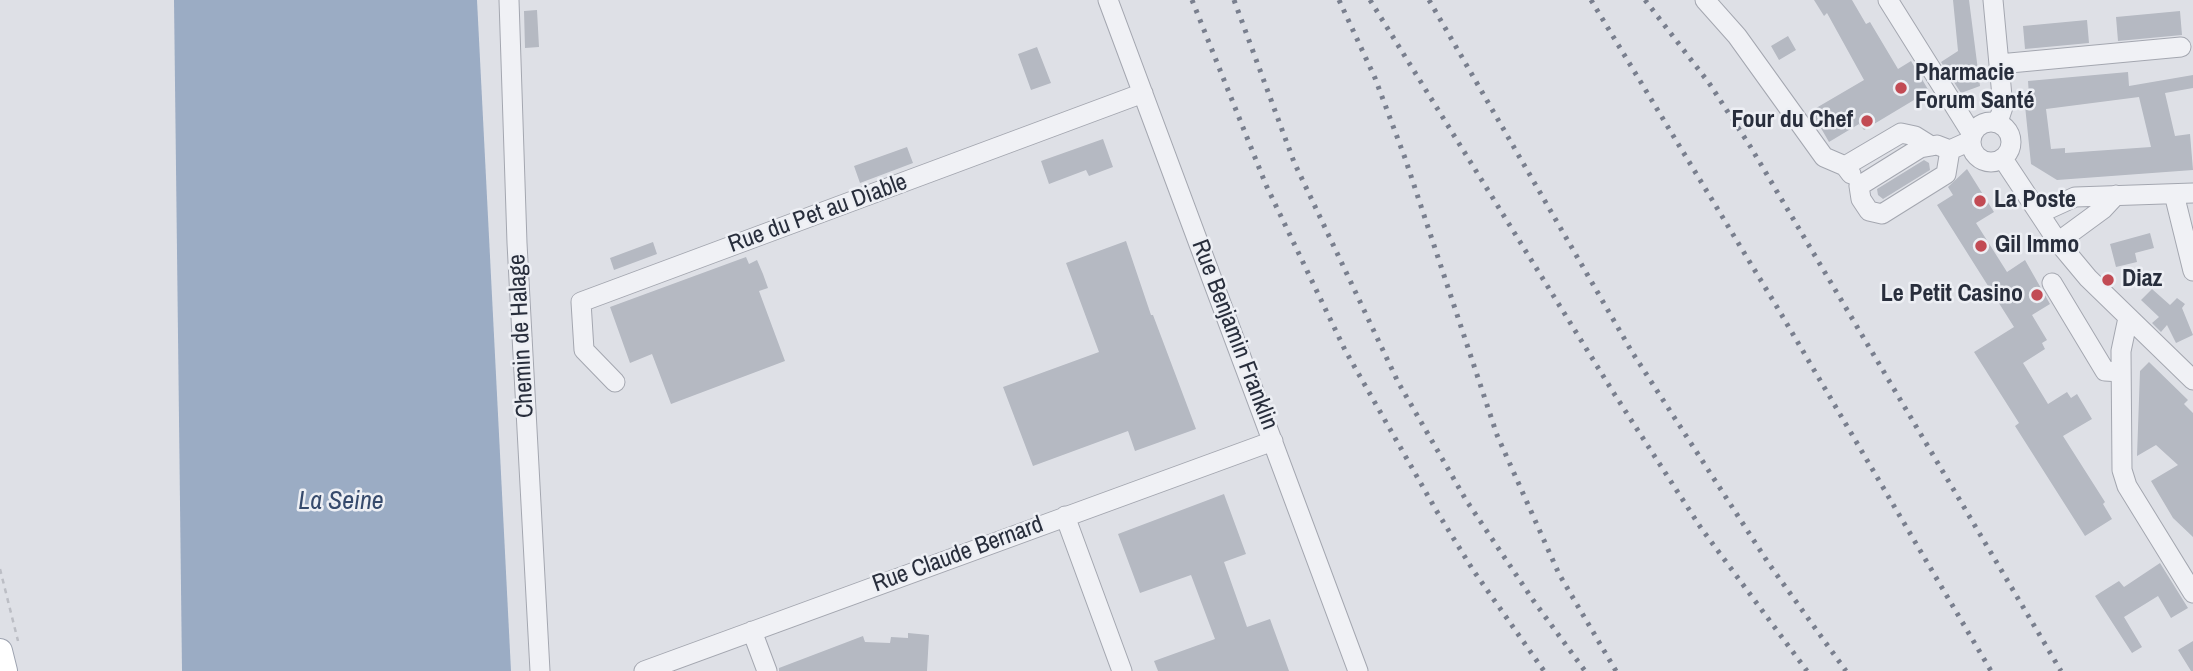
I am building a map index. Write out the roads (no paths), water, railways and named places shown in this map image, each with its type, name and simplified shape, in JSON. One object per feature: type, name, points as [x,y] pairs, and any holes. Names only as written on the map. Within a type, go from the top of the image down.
[{"type":"main road","points":[[5,671],[10,648]]},
{"type":"street","name":"Chemin de Halage","points":[[509,0],[517,243],[540,671]]},
{"type":"street","name":"Rue Benjamin Franklin","points":[[1108,0],[1358,671]]},
{"type":"street","points":[[1705,0],[1737,36],[1824,157],[1845,166],[1859,186],[1861,198],[1869,211],[1882,214],[1946,174],[1940,148]]},
{"type":"street","points":[[1859,186],[1920,148],[1940,148],[1971,137],[1986,122],[1998,122],[2011,136],[2010,149],[2003,159],[1984,161],[1974,153],[1971,137],[1888,0]]},
{"type":"street","points":[[1993,0],[2003,107],[1998,122]]},
{"type":"street","points":[[1999,64],[2181,47]]},
{"type":"street","name":"Rue du Pet au Diable","points":[[615,383],[584,349],[581,302],[1143,93]]},
{"type":"street","points":[[1845,166],[1901,133],[1915,136],[1940,148]]},
{"type":"street","points":[[2003,159],[2058,242],[2088,278],[2193,380]]},
{"type":"street","points":[[2040,214],[2074,197],[2183,194],[2193,271]]},
{"type":"street","points":[[2058,242],[2103,209],[2116,195]]},
{"type":"street","points":[[2052,283],[2105,371],[2120,372]]},
{"type":"street","points":[[2128,318],[2120,372],[2122,470],[2127,486],[2193,593]]},
{"type":"street","name":"Rue Claude Bernard","points":[[644,671],[1273,441]]},
{"type":"street","points":[[1065,516],[1122,671]]},
{"type":"street","points":[[752,631],[767,671]]},
{"type":"water","name":"La Seine","points":[[174,0],[477,0],[511,671],[182,671]]},
{"type":"railway","points":[[1192,0],[1266,185],[1345,350],[1473,570],[1544,671]]},
{"type":"railway","points":[[1234,0],[1294,162],[1398,382],[1466,500],[1533,600],[1585,671]]},
{"type":"railway","points":[[1339,0],[1375,78],[1405,158],[1497,435],[1559,574],[1616,671]]},
{"type":"railway","points":[[1370,0],[1615,395],[1701,528],[1807,671]]},
{"type":"railway","points":[[1429,0],[1632,352],[1769,564],[1846,671]]},
{"type":"railway","points":[[1591,0],[1777,307],[1991,671]]},
{"type":"railway","points":[[1645,0],[1709,83],[1750,146],[2061,671]]},
{"type":"place","name":"Pharmacie Forum Santé","points":[[1901,88]]},
{"type":"place","name":"Four du Chef","points":[[1867,121]]},
{"type":"place","name":"La Poste","points":[[1980,201]]},
{"type":"place","name":"Gil Immo","points":[[1981,246]]},
{"type":"place","name":"Diaz","points":[[2108,280]]},
{"type":"place","name":"Le Petit Casino","points":[[2037,295]]}]
